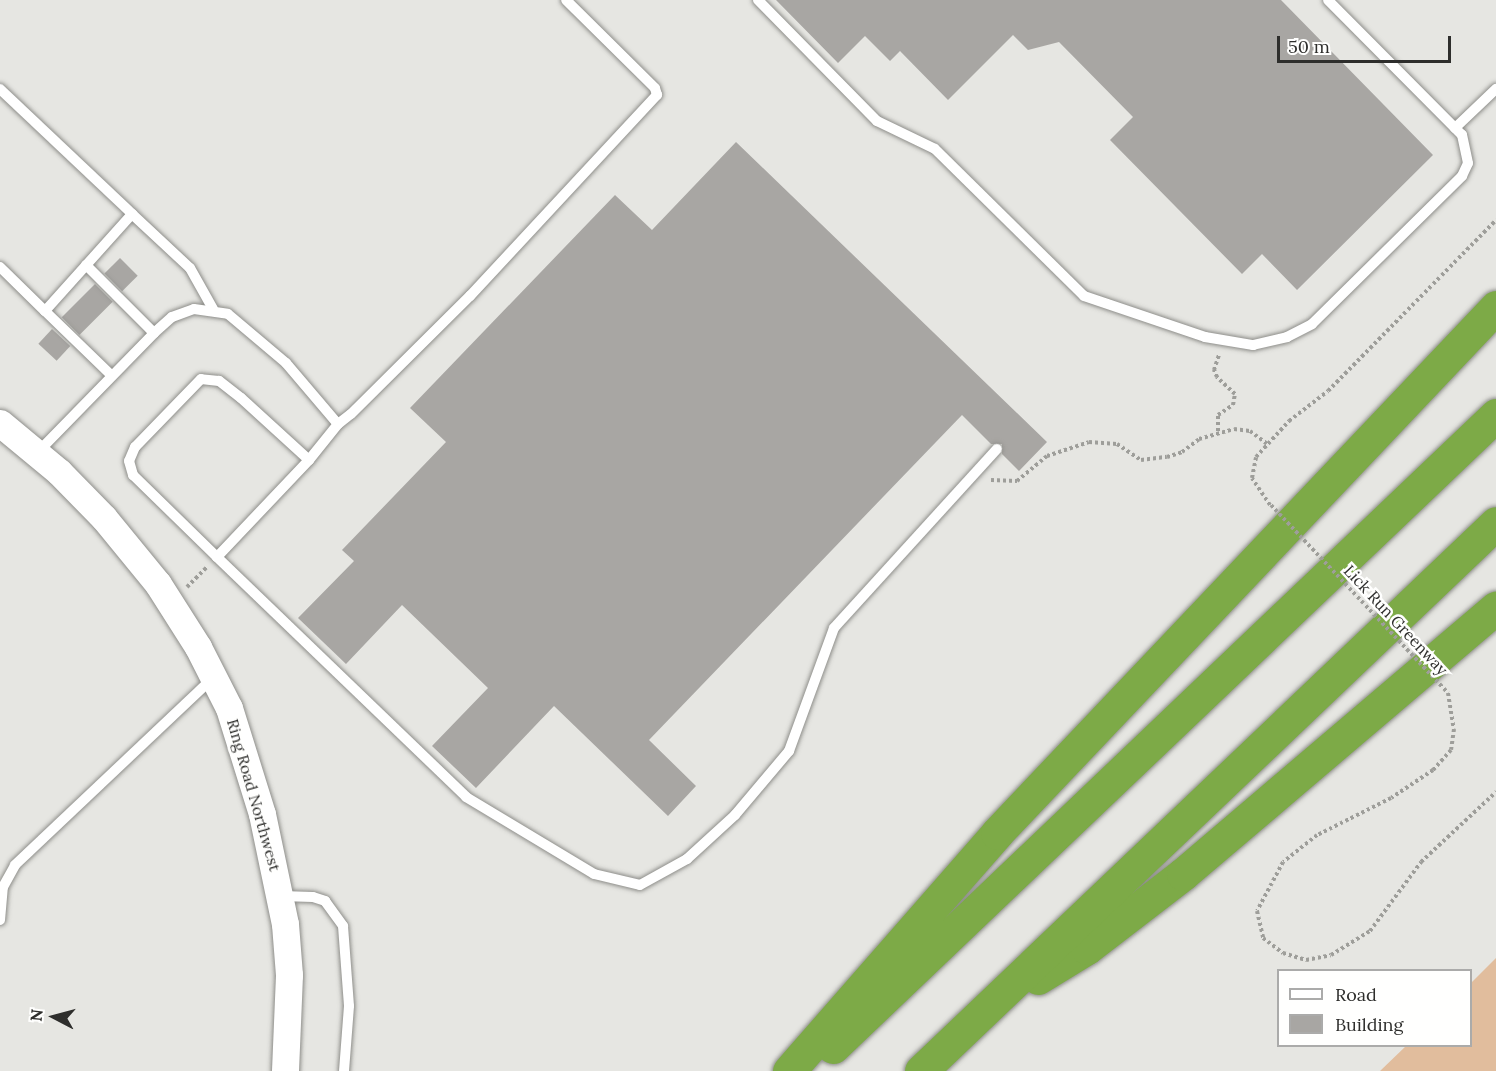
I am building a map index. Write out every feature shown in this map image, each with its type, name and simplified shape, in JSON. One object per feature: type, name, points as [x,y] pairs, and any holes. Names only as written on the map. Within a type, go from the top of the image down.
[{"type":"highway","points":[[789,1071],[997,833],[1496,307]]},
{"type":"highway","points":[[808,1071],[1496,415]]},
{"type":"highway","points":[[921,1071],[1496,523]]},
{"type":"highway","points":[[978,1016],[1087,948],[1183,874],[1496,608]]},
{"type":"street","name":"Ring Road Northwest","points":[[0,423],[37,453],[104,518],[180,617],[215,677],[248,765],[281,896],[289,975],[285,1071]]},
{"type":"lane","points":[[216,557],[309,460],[338,423],[462,303],[654,102],[655,87],[566,0]]},
{"type":"lane","points":[[758,0],[877,121],[935,149],[1084,296],[1146,319],[1224,340],[1253,345],[1287,336],[1312,324],[1462,176],[1468,149],[1455,128],[1328,0]]},
{"type":"lane","points":[[0,89],[190,268],[213,309]]},
{"type":"lane","points":[[1455,128],[1496,89]]},
{"type":"lane","points":[[45,311],[132,214]]},
{"type":"lane","points":[[86,265],[154,333]]},
{"type":"lane","points":[[0,267],[111,375]]},
{"type":"lane","points":[[37,453],[154,333],[179,313],[213,309],[228,314],[258,337],[338,423]]},
{"type":"lane","points":[[309,460],[219,381],[201,379],[180,398],[135,447],[129,461],[133,475],[466,797],[594,874],[640,885],[687,859],[735,815],[789,751],[834,628],[997,449]]},
{"type":"lane","points":[[0,920],[2,889],[15,865],[215,677]]},
{"type":"lane","points":[[281,896],[313,897],[325,901],[343,926],[349,1006],[344,1071]]},
{"type":"path","name":"Lick Run Greenway","points":[[1496,220],[1328,391],[1266,444],[1256,457],[1252,478],[1271,506],[1448,693],[1454,729],[1451,750],[1433,770],[1391,798],[1317,835],[1283,862],[1257,911],[1263,938],[1283,953],[1306,960],[1331,955],[1351,943],[1370,931],[1421,862],[1496,792]]},
{"type":"path","points":[[1218,432],[1218,415],[1233,405],[1235,394],[1214,370],[1224,340]]},
{"type":"path","points":[[968,480],[1017,481],[1047,456],[1089,442],[1117,444],[1135,459],[1167,457],[1218,432],[1250,431],[1266,444]]},
{"type":"path","points":[[180,617],[185,590],[216,557]]},
{"type":"shaded area","points":[[1496,958],[1496,1071],[1380,1071],[1405,1047],[1472,1047],[1472,982]]},
{"type":"building","points":[[776,0],[1281,0],[1433,155],[1297,290],[1262,254],[1242,274],[1110,140],[1133,117],[1059,42],[1028,50],[1013,35],[948,100],[900,51],[890,61],[865,36],[838,63]]},
{"type":"building","points":[[736,142],[1047,442],[1019,471],[1002,454],[1002,444],[991,444],[962,415],[649,740],[696,786],[668,816],[554,706],[476,788],[432,746],[488,688],[402,605],[346,664],[298,618],[354,561],[342,550],[446,442],[410,408],[615,195],[652,230]]},
{"type":"building","points":[[120,258],[138,276],[122,291],[104,274]]},
{"type":"building","points":[[95,284],[113,302],[79,335],[62,317]]},
{"type":"building","points":[[52,329],[70,346],[57,361],[38,344]]}]
